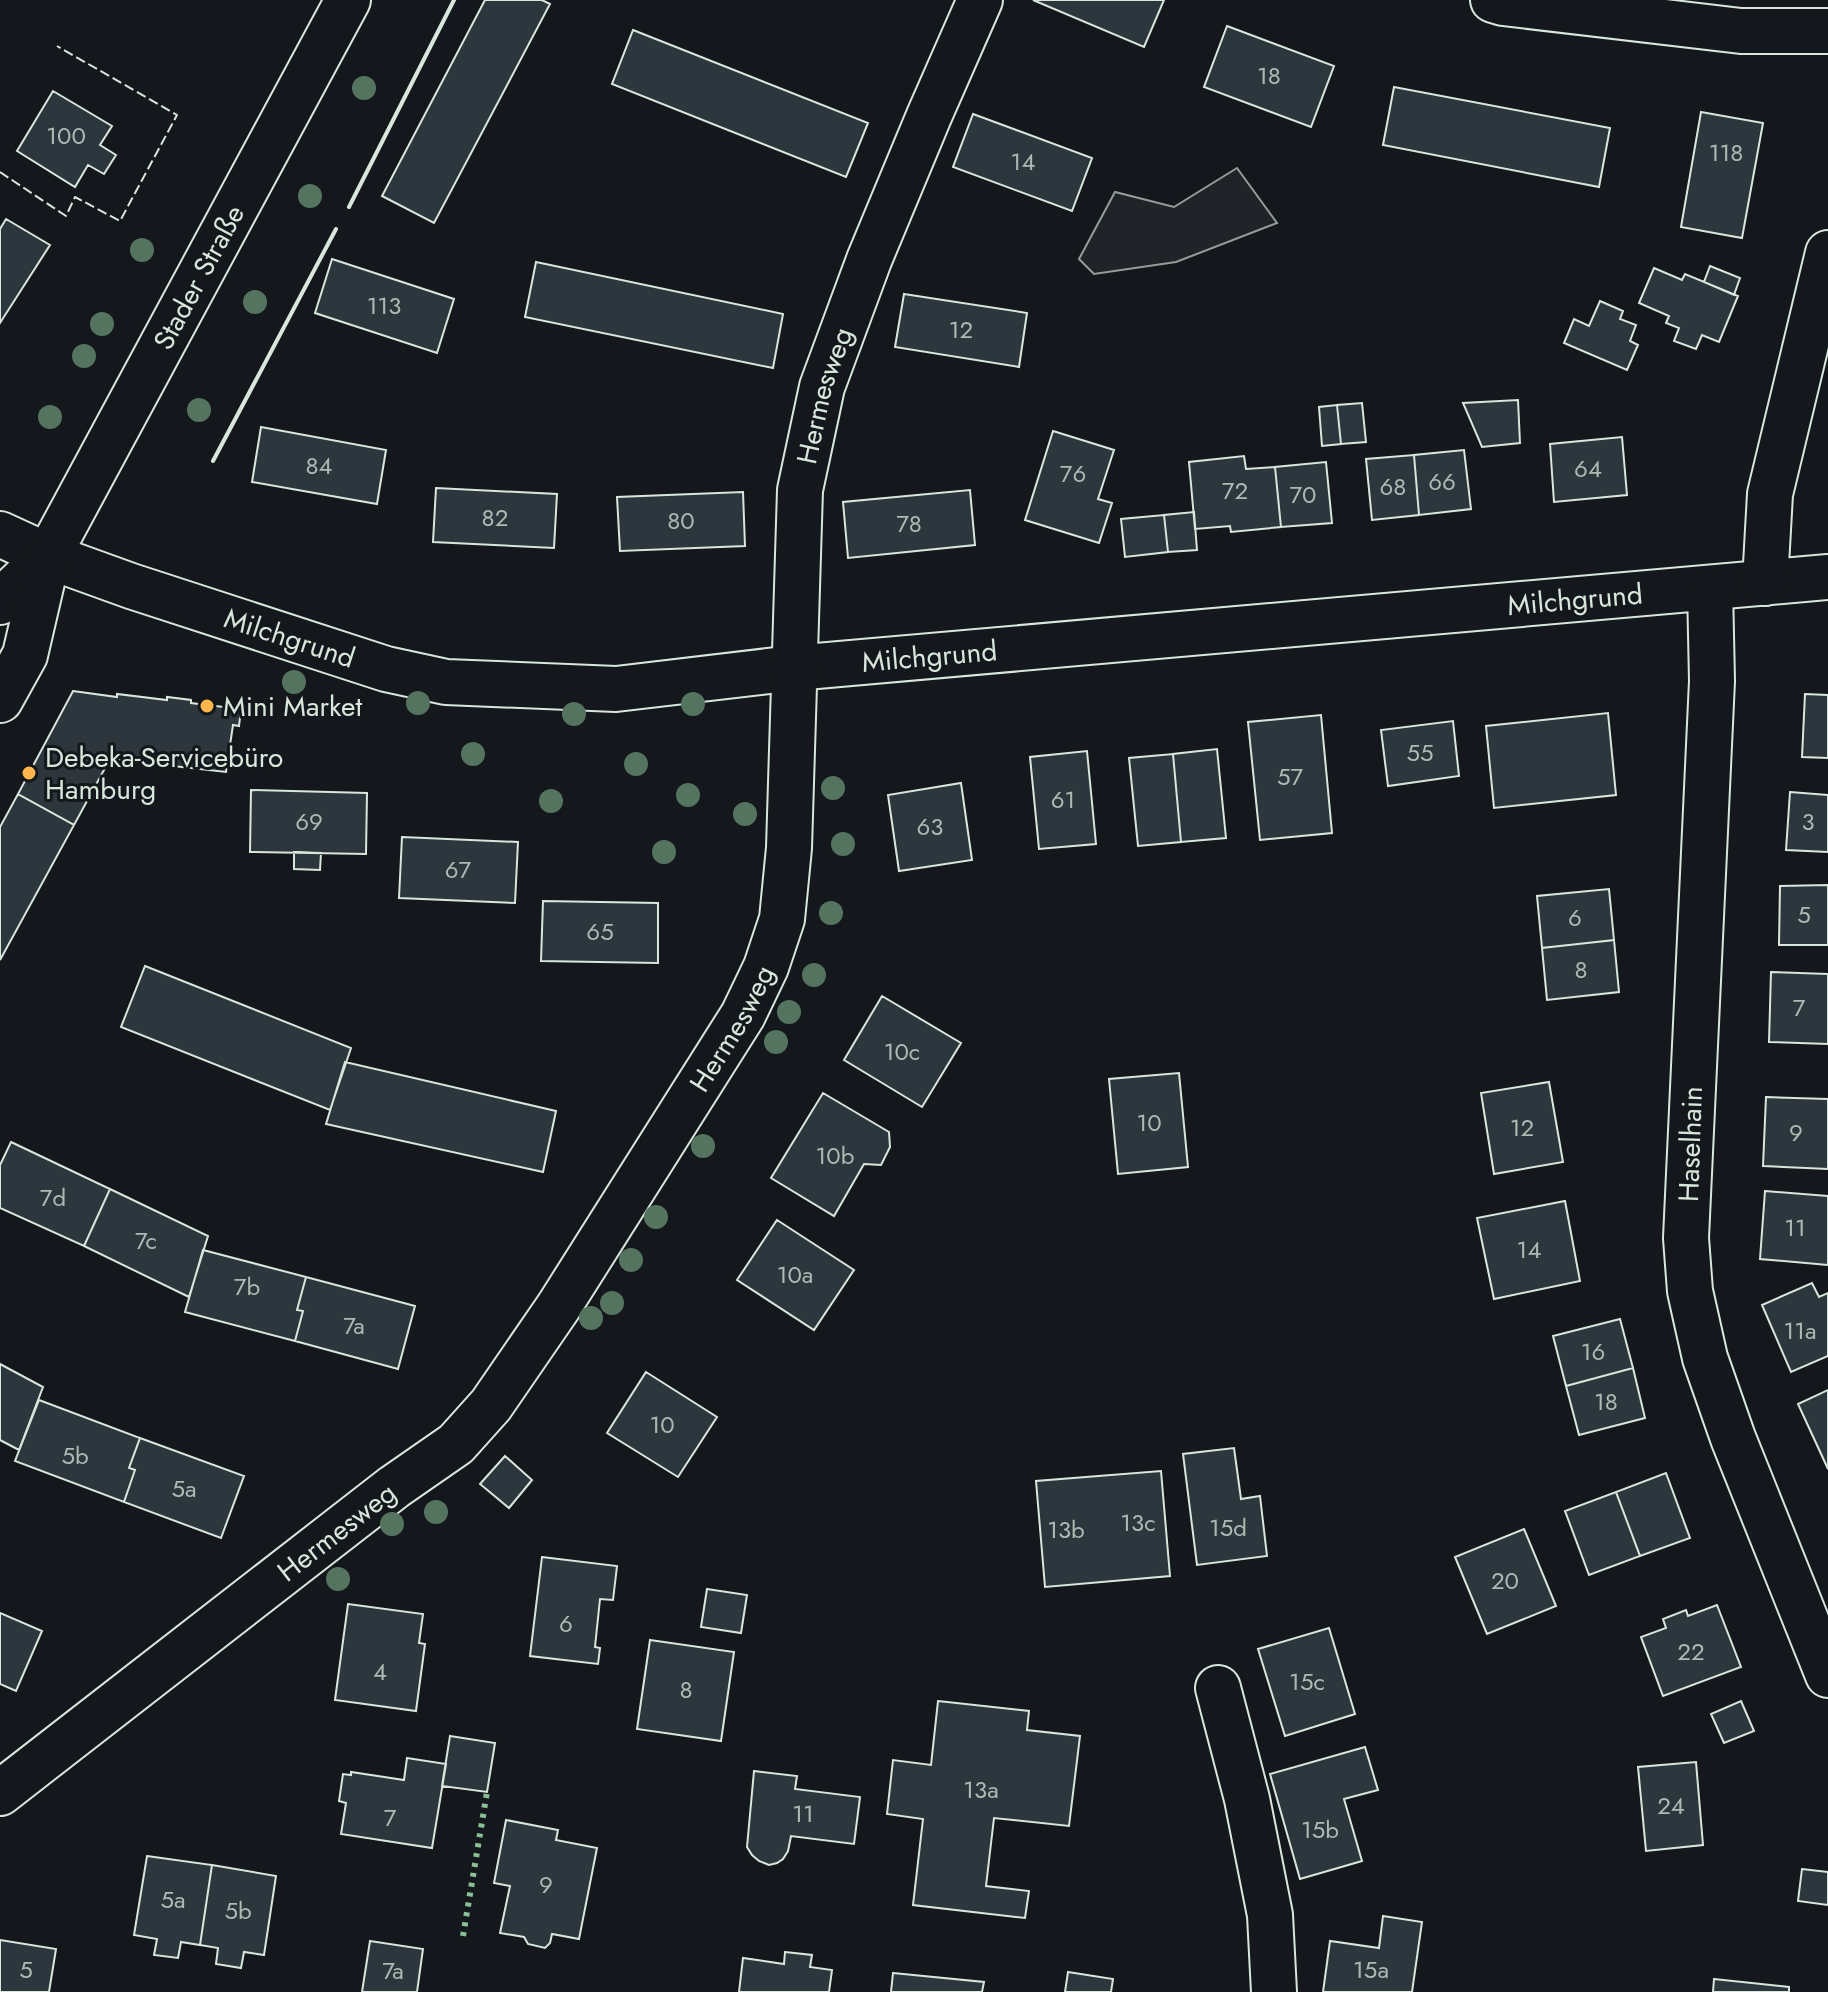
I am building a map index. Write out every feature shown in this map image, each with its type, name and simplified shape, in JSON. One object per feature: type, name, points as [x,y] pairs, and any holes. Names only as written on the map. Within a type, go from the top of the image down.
[{"type":"street","name":"Stader Straße","points":[[0,700],[25,655],[48,556],[348,0]]},
{"type":"street","name":"Hermesweg","points":[[0,1793],[394,1487],[456,1444],[491,1405],[559,1306],[743,1015],[766,967],[784,905],[789,848],[800,490],[822,387],[869,260],[980,0]]},
{"type":"street","points":[[1493,0],[1741,31],[1828,31]]},
{"type":"street","points":[[1765,583],[1770,494],[1828,253]]},
{"type":"street","name":"Milchgrund","points":[[0,534],[48,556],[202,610],[386,669],[446,682],[616,689],[794,668],[1828,577]]},
{"type":"street","name":"Stader Straße","points":[[0,602],[48,556]]},
{"type":"street","name":"Haselhain","points":[[1710,588],[1712,681],[1686,1238],[1690,1291],[1705,1358],[1726,1420],[1828,1675]]},
{"type":"street","points":[[1218,1688],[1247,1799],[1270,1915],[1274,1992]]},
{"type":"shaded area","points":[[1237,168],[1277,223],[1176,262],[1094,274],[1079,259],[1115,192],[1174,207]]},
{"type":"building","points":[[485,0],[542,0],[550,4],[434,223],[382,196]]},
{"type":"building","points":[[1033,0],[1164,0],[1144,47]]},
{"type":"building","points":[[1227,26],[1334,66],[1311,127],[1204,87]]},
{"type":"building","points":[[633,30],[868,123],[846,177],[612,84]]},
{"type":"building","points":[[1394,87],[1610,128],[1599,187],[1383,145]]},
{"type":"building","points":[[53,91],[112,126],[100,145],[116,155],[104,174],[88,165],[75,187],[17,151]]},
{"type":"building","points":[[1701,112],[1763,123],[1742,238],[1681,227]]},
{"type":"building","points":[[973,114],[1092,158],[1072,211],[953,167]]},
{"type":"building","points":[[6,219],[50,245],[0,323],[0,229]]},
{"type":"building","points":[[332,259],[454,299],[437,353],[315,313]]},
{"type":"building","points":[[536,262],[783,314],[773,368],[525,317]]},
{"type":"building","points":[[1710,266],[1740,278],[1734,295],[1704,282]]},
{"type":"building","points":[[1654,268],[1682,280],[1685,274],[1738,296],[1719,342],[1702,335],[1696,349],[1674,341],[1679,328],[1666,323],[1669,316],[1639,303]]},
{"type":"building","points":[[904,294],[1027,313],[1019,367],[895,347]]},
{"type":"building","points":[[1600,301],[1623,311],[1620,319],[1636,325],[1630,341],[1638,345],[1627,370],[1564,343],[1574,319],[1589,326]]},
{"type":"building","points":[[1518,400],[1520,443],[1482,447],[1463,403]]},
{"type":"building","points":[[1362,403],[1366,442],[1341,444],[1337,405]]},
{"type":"building","points":[[1337,405],[1341,444],[1322,446],[1319,407]]},
{"type":"building","points":[[261,427],[386,450],[377,504],[252,482]]},
{"type":"building","points":[[1053,431],[1114,450],[1098,499],[1112,503],[1099,543],[1025,520]]},
{"type":"building","points":[[1622,437],[1627,495],[1554,502],[1550,444]]},
{"type":"building","points":[[1464,450],[1471,509],[1419,515],[1414,455]]},
{"type":"building","points":[[1414,455],[1419,515],[1372,520],[1366,459]]},
{"type":"building","points":[[1244,456],[1246,469],[1275,467],[1281,527],[1231,532],[1230,526],[1195,529],[1189,462]]},
{"type":"building","points":[[1326,462],[1332,523],[1281,527],[1275,467]]},
{"type":"building","points":[[436,488],[557,494],[554,548],[433,542]]},
{"type":"building","points":[[970,490],[975,545],[848,558],[843,502]]},
{"type":"building","points":[[743,492],[745,546],[620,551],[617,497]]},
{"type":"building","points":[[1194,512],[1197,550],[1168,552],[1164,515]]},
{"type":"building","points":[[1164,515],[1168,552],[1125,557],[1121,519]]},
{"type":"building","points":[[73,691],[117,697],[117,694],[167,700],[167,697],[241,709],[239,726],[233,725],[226,772],[110,759],[74,825],[18,794]]},
{"type":"building","points":[[1805,694],[1828,695],[1828,758],[1802,757]]},
{"type":"building","points":[[1608,713],[1616,795],[1494,808],[1486,726]]},
{"type":"building","points":[[1321,715],[1332,833],[1260,840],[1248,722]]},
{"type":"building","points":[[1453,721],[1459,776],[1388,786],[1381,730]]},
{"type":"building","points":[[1217,749],[1226,838],[1181,842],[1173,754]]},
{"type":"building","points":[[1087,751],[1096,844],[1039,849],[1030,757]]},
{"type":"building","points":[[1173,754],[1181,842],[1138,846],[1129,758]]},
{"type":"building","points":[[961,783],[972,860],[899,871],[888,795]]},
{"type":"building","points":[[251,790],[367,793],[366,854],[250,852]]},
{"type":"building","points":[[1790,792],[1828,795],[1828,852],[1786,850]]},
{"type":"building","points":[[18,794],[74,825],[0,960],[0,827]]},
{"type":"building","points":[[402,837],[518,842],[515,903],[399,898]]},
{"type":"building","points":[[294,852],[321,853],[320,870],[294,869]]},
{"type":"building","points":[[1828,885],[1828,945],[1779,945],[1780,886]]},
{"type":"building","points":[[1609,889],[1614,940],[1542,948],[1537,896]]},
{"type":"building","points":[[543,901],[658,903],[658,963],[541,961]]},
{"type":"building","points":[[1614,940],[1619,992],[1547,1000],[1542,948]]},
{"type":"building","points":[[145,966],[351,1048],[330,1110],[121,1027]]},
{"type":"building","points":[[1771,972],[1828,974],[1828,1044],[1769,1042]]},
{"type":"building","points":[[882,996],[961,1043],[922,1107],[844,1060]]},
{"type":"building","points":[[345,1062],[556,1111],[543,1172],[326,1124]]},
{"type":"building","points":[[1179,1073],[1188,1167],[1118,1174],[1109,1079]]},
{"type":"building","points":[[1549,1082],[1563,1162],[1494,1174],[1481,1093]]},
{"type":"building","points":[[823,1093],[889,1132],[890,1147],[881,1165],[864,1164],[834,1216],[771,1178]]},
{"type":"building","points":[[1766,1097],[1828,1099],[1828,1169],[1763,1166]]},
{"type":"building","points":[[11,1142],[110,1189],[84,1246],[0,1208],[0,1165]]},
{"type":"building","points":[[110,1189],[208,1236],[189,1297],[84,1246]]},
{"type":"building","points":[[1765,1191],[1828,1196],[1828,1265],[1760,1259]]},
{"type":"building","points":[[1565,1201],[1580,1281],[1494,1299],[1477,1218]]},
{"type":"building","points":[[777,1220],[854,1270],[814,1330],[737,1280]]},
{"type":"building","points":[[203,1250],[306,1277],[297,1310],[303,1311],[295,1341],[185,1312]]},
{"type":"building","points":[[306,1277],[415,1306],[398,1369],[295,1341],[303,1311],[297,1310]]},
{"type":"building","points":[[1812,1283],[1819,1297],[1828,1293],[1828,1356],[1791,1372],[1762,1305]]},
{"type":"building","points":[[1620,1319],[1633,1368],[1566,1386],[1553,1336]]},
{"type":"building","points":[[0,1364],[43,1387],[19,1450],[0,1440]]},
{"type":"building","points":[[1633,1368],[1645,1418],[1579,1435],[1566,1386]]},
{"type":"building","points":[[646,1372],[717,1417],[678,1477],[607,1433]]},
{"type":"building","points":[[1828,1390],[1828,1469],[1798,1404]]},
{"type":"building","points":[[39,1400],[140,1438],[129,1468],[135,1470],[124,1502],[15,1461]]},
{"type":"building","points":[[140,1438],[244,1476],[221,1538],[124,1502],[135,1470],[129,1468]]},
{"type":"building","points":[[1234,1448],[1241,1499],[1260,1496],[1267,1556],[1197,1565],[1183,1454]]},
{"type":"building","points":[[505,1456],[532,1480],[509,1508],[480,1484]]},
{"type":"building","points":[[1161,1471],[1170,1576],[1045,1587],[1036,1481]]},
{"type":"building","points":[[1666,1473],[1690,1538],[1640,1556],[1616,1492]]},
{"type":"building","points":[[1616,1492],[1640,1556],[1589,1575],[1565,1511]]},
{"type":"building","points":[[1524,1529],[1556,1606],[1487,1634],[1455,1557]]},
{"type":"building","points":[[542,1557],[617,1566],[613,1600],[600,1599],[595,1647],[600,1648],[598,1664],[530,1656]]},
{"type":"building","points":[[707,1589],[747,1595],[741,1633],[701,1627]]},
{"type":"building","points":[[348,1604],[423,1614],[419,1643],[425,1644],[416,1711],[335,1700]]},
{"type":"building","points":[[1717,1605],[1741,1667],[1663,1696],[1641,1637],[1666,1628],[1663,1619],[1686,1610],[1688,1616]]},
{"type":"building","points":[[0,1613],[42,1631],[16,1691],[0,1684]]},
{"type":"building","points":[[1329,1628],[1355,1714],[1285,1736],[1258,1649]]},
{"type":"building","points":[[650,1640],[734,1652],[721,1741],[637,1729]]},
{"type":"building","points":[[938,1701],[1029,1711],[1027,1730],[1080,1736],[1069,1826],[994,1818],[986,1886],[1029,1891],[1025,1918],[913,1905],[923,1819],[887,1814],[893,1760],[931,1765]]},
{"type":"building","points":[[1741,1701],[1754,1731],[1724,1743],[1711,1714]]},
{"type":"building","points":[[450,1736],[495,1743],[487,1792],[442,1786]]},
{"type":"building","points":[[1365,1747],[1378,1790],[1344,1799],[1362,1861],[1300,1879],[1270,1774]]},
{"type":"building","points":[[407,1758],[446,1764],[432,1848],[341,1834],[346,1803],[339,1801],[343,1774],[351,1775],[351,1772],[404,1780]]},
{"type":"building","points":[[1696,1762],[1703,1845],[1646,1851],[1638,1767]]},
{"type":"building","points":[[754,1771],[797,1776],[795,1789],[860,1797],[854,1844],[791,1836],[783,1859],[769,1865],[759,1861],[747,1847]]},
{"type":"building","points":[[506,1820],[558,1830],[556,1840],[597,1848],[579,1939],[552,1934],[545,1948],[528,1944],[524,1937],[500,1933],[510,1886],[494,1883]]},
{"type":"building","points":[[147,1856],[212,1865],[200,1945],[181,1942],[178,1958],[154,1955],[157,1939],[134,1935]]},
{"type":"building","points":[[212,1865],[276,1876],[264,1955],[244,1952],[241,1968],[216,1964],[218,1948],[200,1945]]},
{"type":"building","points":[[1802,1869],[1828,1872],[1828,1905],[1798,1901]]},
{"type":"building","points":[[1383,1916],[1422,1922],[1412,1992],[1323,1992],[1330,1941],[1379,1948]]},
{"type":"building","points":[[0,1940],[56,1949],[49,1992],[0,1992]]},
{"type":"building","points":[[370,1941],[423,1949],[417,1992],[362,1992]]},
{"type":"building","points":[[785,1952],[812,1955],[810,1967],[832,1970],[829,1992],[739,1992],[743,1958],[784,1964]]},
{"type":"building","points":[[1068,1972],[1113,1979],[1111,1992],[1065,1992]]},
{"type":"building","points":[[893,1973],[984,1982],[982,1992],[891,1992]]},
{"type":"building","points":[[1714,1979],[1789,1987],[1789,1992],[1713,1992]]},
{"type":"hedge","points":[[463,1936],[487,1792]]},
{"type":"fence","points":[[0,172],[66,216],[75,197],[120,221],[177,115],[57,46]]},
{"type":"wall","points":[[349,207],[454,0]]},
{"type":"wall","points":[[213,461],[336,229]]},
{"type":"place","name":"Mini Market","points":[[207,706]]},
{"type":"place","name":"Debeka-Servicebüro Hamburg","points":[[29,773]]}]
